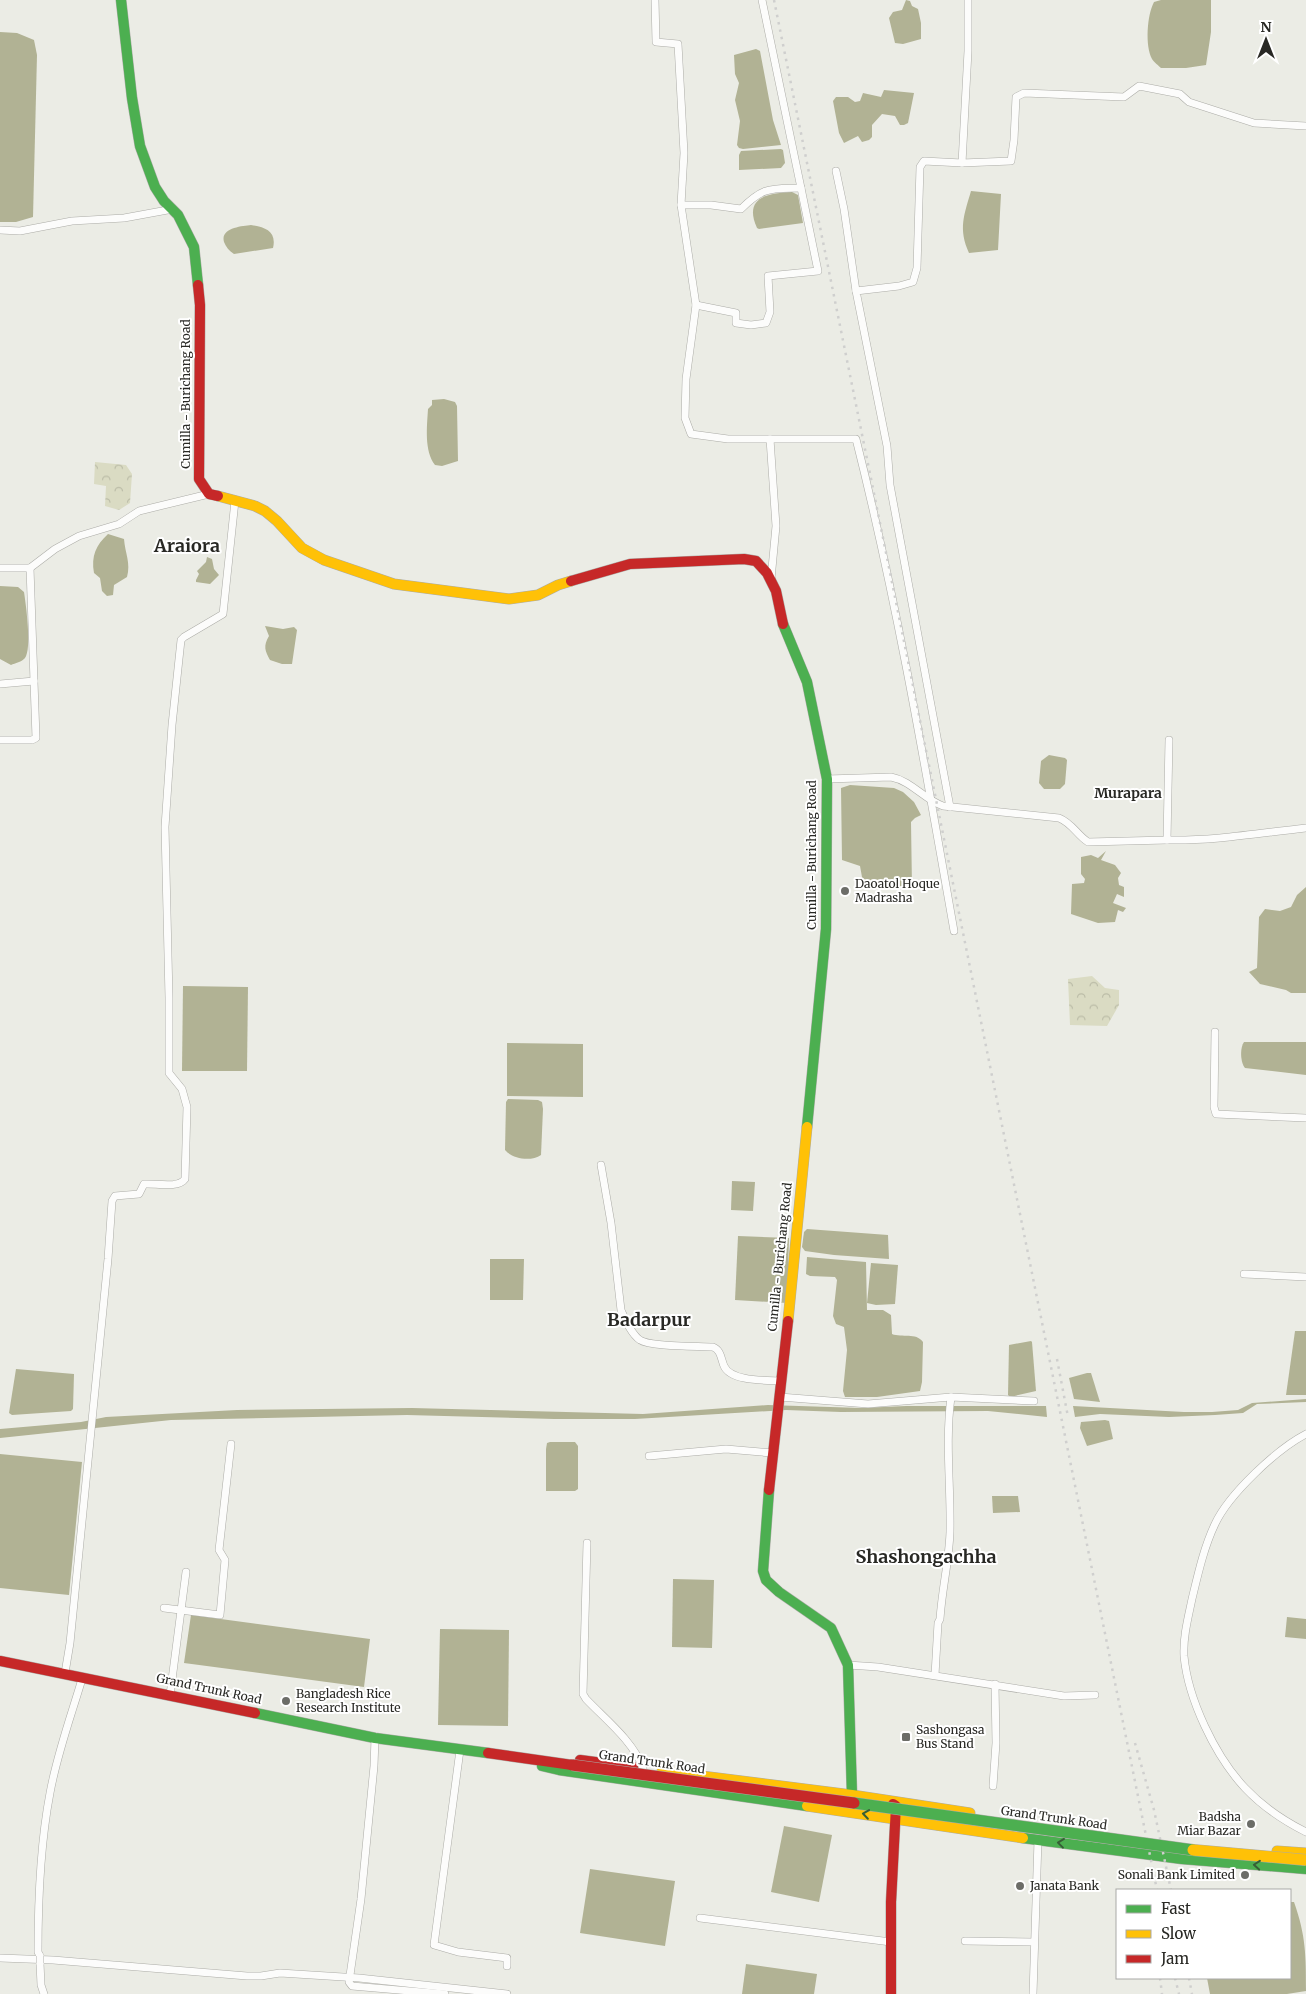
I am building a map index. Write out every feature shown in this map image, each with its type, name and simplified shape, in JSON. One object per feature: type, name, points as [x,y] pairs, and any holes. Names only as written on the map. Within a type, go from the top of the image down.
[{"type":"main road","name":"Cumilla - Burichang Road","points":[[121,0],[132,98],[140,146],[155,187],[164,201],[178,215],[194,247],[200,305],[199,479],[209,494],[255,506],[278,521],[302,548],[324,560],[394,584],[509,599],[538,595],[558,585],[630,564],[744,559],[756,561],[771,579],[776,591],[781,620],[808,682],[827,779],[826,929],[782,1381],[772,1453],[764,1541],[764,1576],[779,1592],[832,1628],[848,1665],[852,1795]]},
{"type":"main road","name":"Grand Trunk Road","points":[[0,1661],[375,1738],[1175,1848],[1306,1860]]},
{"type":"main road","points":[[517,1758],[596,1762],[852,1795],[1133,1839],[1306,1853]]},
{"type":"main road","points":[[517,1758],[559,1770],[1038,1840],[1182,1859],[1306,1869]]},
{"type":"main road","points":[[852,1795],[854,1798],[895,1804],[891,1994]]},
{"type":"street","points":[[655,0],[656,42],[678,44],[684,154],[681,205],[696,305],[686,379],[686,418],[691,434],[728,439],[856,439],[875,514],[931,801],[954,931]]},
{"type":"street","points":[[696,305],[736,313],[736,323],[751,326],[766,323],[770,312],[768,276],[818,272],[762,0]]},
{"type":"street","points":[[962,163],[968,51],[968,0]]},
{"type":"street","points":[[856,291],[899,286],[913,282],[917,268],[920,167],[924,161],[962,163],[1011,161],[1016,97],[1024,93],[1124,97],[1139,86],[1180,94],[1189,102],[1254,123],[1306,126]]},
{"type":"street","points":[[836,171],[844,209],[856,291],[887,446],[890,485],[950,807]]},
{"type":"street","points":[[681,205],[711,205],[741,209],[756,195],[768,189],[801,188]]},
{"type":"street","points":[[0,230],[20,231],[72,221],[124,218],[172,209]]},
{"type":"street","points":[[770,439],[776,526],[771,579]]},
{"type":"street","points":[[0,568],[30,568],[55,549],[79,536],[119,524],[139,511],[209,494]]},
{"type":"street","points":[[65,1673],[71,1633],[112,1201],[115,1196],[139,1194],[144,1184],[176,1185],[182,1183],[185,1179],[187,1107],[182,1089],[169,1073],[170,998],[165,827],[172,725],[181,640],[184,636],[223,614],[235,501]]},
{"type":"street","points":[[0,740],[32,740],[36,738],[30,568]]},
{"type":"street","points":[[0,684],[34,681]]},
{"type":"street","points":[[1167,840],[1169,740]]},
{"type":"street","points":[[827,779],[890,777],[901,779],[909,783],[931,801],[950,807],[1060,818],[1066,821],[1078,836],[1088,842],[1234,838],[1261,832],[1306,828]]},
{"type":"street","points":[[1215,1032],[1214,1107],[1216,1114],[1306,1118]]},
{"type":"street","points":[[601,1165],[611,1223],[621,1310],[639,1340],[650,1343],[713,1346],[718,1348],[724,1368],[733,1375],[742,1378],[782,1381]]},
{"type":"street","points":[[1244,1274],[1306,1277]]},
{"type":"street","points":[[780,1398],[868,1404],[1034,1401]]},
{"type":"street","points":[[935,1675],[938,1623],[947,1572],[950,1531],[947,1453],[951,1401]]},
{"type":"street","points":[[1306,1434],[1278,1453],[1224,1508],[1215,1524],[1204,1556],[1184,1642],[1186,1668],[1197,1711],[1226,1763],[1245,1788],[1260,1802],[1275,1814],[1306,1832]]},
{"type":"street","points":[[164,1608],[220,1615],[225,1560],[219,1550],[231,1444]]},
{"type":"street","points":[[649,1456],[726,1449],[772,1453]]},
{"type":"street","points":[[587,1543],[583,1694],[586,1700],[619,1732],[638,1756],[643,1768]]},
{"type":"street","points":[[170,1695],[186,1572]]},
{"type":"street","points":[[848,1665],[935,1675],[1064,1696],[1095,1695]]},
{"type":"street","points":[[44,1994],[41,1985],[38,1952],[38,1904],[50,1792],[67,1725],[82,1678]]},
{"type":"street","points":[[993,1786],[996,1743],[995,1684]]},
{"type":"street","points":[[375,1738],[361,1899],[349,1982],[352,1986],[398,1992],[445,1994]]},
{"type":"street","points":[[460,1750],[434,1945],[458,1952],[507,1958],[507,1966]]},
{"type":"street","points":[[1033,1994],[1038,1840]]},
{"type":"street","points":[[700,1918],[891,1942]]},
{"type":"street","points":[[965,1941],[1034,1942]]},
{"type":"street","points":[[0,1958],[53,1960],[246,1976],[280,1973],[349,1977],[507,1994]]},
{"type":"green space","points":[[95,462],[126,465],[132,474],[130,503],[119,510],[105,506],[106,486],[94,484]]},
{"type":"green space","points":[[1092,976],[1105,988],[1119,990],[1119,1005],[1107,1026],[1070,1025],[1068,979]]},
{"type":"shaded area","points":[[906,0],[910,1],[912,6],[918,9],[921,23],[921,39],[903,44],[895,43],[889,18],[893,12],[902,10]]},
{"type":"shaded area","points":[[1161,0],[1211,0],[1211,32],[1206,65],[1186,68],[1161,68],[1152,59],[1148,46],[1148,22],[1154,2]]},
{"type":"shaded area","points":[[0,32],[17,33],[34,40],[37,55],[33,217],[16,222],[0,222]]},
{"type":"shaded area","points":[[756,49],[760,51],[773,120],[781,145],[743,149],[737,145],[740,121],[735,100],[739,83],[735,74],[734,55]]},
{"type":"shaded area","points":[[884,90],[914,93],[908,123],[900,125],[895,116],[882,114],[872,125],[872,137],[869,140],[862,142],[858,136],[844,143],[839,133],[833,101],[836,97],[848,97],[855,102],[860,101],[863,93],[881,97]]},
{"type":"shaded area","points":[[783,150],[785,163],[781,168],[739,170],[739,155],[741,151]]},
{"type":"shaded area","points":[[971,191],[1001,194],[998,250],[969,253],[964,237],[963,222]]},
{"type":"shaded area","points":[[792,192],[798,195],[803,223],[757,228],[753,209],[756,203],[767,196]]},
{"type":"shaded area","points":[[251,225],[269,231],[274,242],[273,248],[234,254],[224,242],[225,234],[233,229]]},
{"type":"shaded area","points":[[444,399],[455,402],[457,406],[458,461],[442,466],[435,465],[429,453],[427,430],[428,409],[432,405],[432,400]]},
{"type":"shaded area","points":[[108,534],[124,539],[128,567],[127,577],[114,585],[113,595],[107,596],[102,591],[100,578],[94,573],[93,561],[95,551],[100,542]]},
{"type":"shaded area","points":[[207,557],[212,559],[214,569],[219,575],[210,584],[196,582],[199,574],[197,571],[206,562]]},
{"type":"shaded area","points":[[0,586],[18,587],[24,592],[25,598],[28,637],[27,653],[24,659],[11,665],[0,659]]},
{"type":"shaded area","points":[[265,626],[283,629],[294,627],[297,630],[292,664],[282,664],[270,660],[265,648],[269,636]]},
{"type":"shaded area","points":[[1049,755],[1067,760],[1065,784],[1060,789],[1044,789],[1039,783],[1041,761]]},
{"type":"shaded area","points":[[850,785],[894,788],[903,792],[914,802],[921,815],[911,822],[912,888],[868,889],[862,877],[860,866],[842,860],[841,788]]},
{"type":"shaded area","points":[[1106,851],[1101,860],[1115,865],[1121,873],[1118,878],[1119,885],[1124,887],[1124,897],[1117,894],[1113,903],[1126,908],[1123,912],[1118,910],[1115,922],[1098,923],[1071,914],[1072,884],[1084,883],[1085,879],[1081,874],[1081,857],[1091,855],[1098,858]]},
{"type":"shaded area","points":[[1306,887],[1306,993],[1291,993],[1260,984],[1249,972],[1257,968],[1259,917],[1265,909],[1280,911],[1291,907],[1297,895]]},
{"type":"shaded area","points":[[183,986],[248,987],[247,1071],[182,1071]]},
{"type":"shaded area","points":[[1244,1042],[1306,1042],[1306,1075],[1245,1068],[1241,1055]]},
{"type":"shaded area","points":[[507,1043],[583,1044],[583,1097],[507,1096]]},
{"type":"shaded area","points":[[508,1099],[538,1100],[542,1102],[541,1155],[527,1159],[512,1156],[505,1150],[506,1102]]},
{"type":"shaded area","points":[[732,1181],[755,1182],[753,1211],[731,1210]]},
{"type":"shaded area","points":[[807,1229],[888,1235],[889,1259],[805,1251],[802,1247],[804,1232]]},
{"type":"shaded area","points":[[738,1236],[789,1238],[787,1303],[735,1300]]},
{"type":"shaded area","points":[[807,1257],[866,1262],[867,1310],[883,1310],[891,1315],[892,1334],[917,1337],[923,1342],[920,1391],[877,1397],[845,1397],[843,1391],[847,1350],[844,1327],[836,1324],[833,1316],[837,1280],[835,1277],[810,1276],[806,1274]]},
{"type":"shaded area","points":[[490,1259],[524,1259],[523,1300],[490,1300]]},
{"type":"shaded area","points":[[871,1263],[898,1265],[895,1304],[876,1305],[867,1303]]},
{"type":"shaded area","points":[[1295,1331],[1306,1331],[1306,1395],[1286,1395]]},
{"type":"shaded area","points":[[1031,1341],[1036,1391],[1010,1397],[1008,1395],[1009,1345]]},
{"type":"shaded area","points":[[16,1369],[74,1374],[73,1409],[71,1411],[12,1415],[9,1413]]},
{"type":"shaded area","points":[[1091,1373],[1100,1402],[1074,1399],[1069,1378]]},
{"type":"shaded area","points":[[1306,1399],[1306,1402],[1257,1404],[1243,1413],[1169,1417],[1100,1414],[1075,1417],[1073,1406],[1212,1412],[1238,1410],[1252,1403]]},
{"type":"shaded area","points":[[768,1405],[861,1408],[906,1406],[1046,1406],[1047,1417],[988,1411],[841,1412],[786,1410],[635,1419],[407,1415],[171,1420],[0,1438],[0,1429],[81,1422],[106,1417],[237,1410],[412,1408],[643,1414]]},
{"type":"shaded area","points":[[1109,1421],[1113,1439],[1087,1446],[1080,1428],[1081,1422]]},
{"type":"shaded area","points":[[575,1442],[578,1446],[578,1489],[575,1491],[546,1491],[546,1449],[547,1443]]},
{"type":"shaded area","points":[[0,1454],[82,1462],[69,1595],[0,1588]]},
{"type":"shaded area","points":[[992,1496],[1018,1496],[1020,1512],[993,1513]]},
{"type":"shaded area","points":[[673,1579],[714,1580],[712,1648],[672,1647]]},
{"type":"shaded area","points":[[191,1615],[370,1639],[364,1687],[184,1663]]},
{"type":"shaded area","points":[[1287,1617],[1306,1619],[1306,1639],[1285,1637]]},
{"type":"shaded area","points":[[440,1629],[509,1630],[508,1726],[438,1725]]},
{"type":"shaded area","points":[[784,1826],[832,1835],[819,1902],[771,1892]]},
{"type":"shaded area","points":[[590,1869],[675,1881],[665,1946],[580,1933]]},
{"type":"shaded area","points":[[1291,1902],[1294,1902],[1303,1936],[1306,1991],[1287,1994],[1210,1994],[1207,1979],[1291,1979]]},
{"type":"shaded area","points":[[746,1964],[817,1974],[814,1994],[742,1994]]},
{"type":"railway","points":[[774,0],[1157,1889]]},
{"type":"railway","points":[[1057,1359],[1068,1417]]},
{"type":"railway","points":[[1135,1743],[1154,1810],[1171,1889]]},
{"type":"railway","points":[[1160,1979],[1162,1994]]},
{"type":"railway","points":[[1175,1979],[1179,1994]]},
{"type":"railway","points":[[1189,1979],[1192,1994]]},
{"type":"traffic: fast","points":[[121,0],[132,98],[140,146],[155,187],[164,201],[178,215],[194,247],[198,285]]},
{"type":"traffic: fast","points":[[783,624],[807,682],[827,779],[826,929],[807,1127]]},
{"type":"traffic: fast","points":[[769,1490],[763,1571],[766,1580],[779,1592],[831,1628],[848,1665],[852,1795],[864,1799]]},
{"type":"traffic: fast","points":[[255,1713],[375,1738],[488,1753]]},
{"type":"traffic: fast","points":[[542,1766],[807,1806]]},
{"type":"traffic: fast","points":[[854,1803],[1193,1850]]},
{"type":"traffic: fast","points":[[1023,1838],[1182,1859],[1306,1869]]},
{"type":"traffic: slow","points":[[218,496],[255,506],[265,511],[302,548],[324,560],[394,584],[509,599],[538,595],[571,581]]},
{"type":"traffic: slow","points":[[788,1321],[807,1127]]},
{"type":"traffic: slow","points":[[662,1771],[852,1795],[970,1813]]},
{"type":"traffic: slow","points":[[807,1806],[1023,1838]]},
{"type":"traffic: slow","points":[[1193,1850],[1306,1860]]},
{"type":"traffic: slow","points":[[1277,1851],[1306,1853]]},
{"type":"traffic: jam","points":[[198,285],[200,305],[199,479],[209,494],[218,496]]},
{"type":"traffic: jam","points":[[571,581],[630,564],[744,559],[756,561],[767,573],[776,591],[783,624]]},
{"type":"traffic: jam","points":[[769,1490],[788,1321]]},
{"type":"traffic: jam","points":[[0,1661],[255,1713]]},
{"type":"traffic: jam","points":[[488,1753],[572,1765]]},
{"type":"traffic: jam","points":[[580,1760],[633,1767]]},
{"type":"traffic: jam","points":[[572,1765],[854,1803]]},
{"type":"traffic: jam","points":[[891,1994],[891,1902],[896,1806],[893,1804]]},
{"type":"place","name":"Daoatol Hoque Madrasha","points":[[845,891]]},
{"type":"place","name":"Bangladesh Rice Research Institute","points":[[286,1701]]},
{"type":"place","name":"Sashongasa Bus Stand","points":[[906,1737]]},
{"type":"place","name":"Badsha Miar Bazar","points":[[1251,1824]]},
{"type":"place","name":"Sonali Bank Limited","points":[[1245,1875]]},
{"type":"place","name":"Janata Bank","points":[[1020,1886]]},
{"type":"district","name":"Araiora","points":[[187,546]]},
{"type":"district","name":"Murapara","points":[[1128,793]]},
{"type":"district","name":"Badarpur","points":[[649,1320]]},
{"type":"district","name":"Shashongachha","points":[[926,1557]]}]
